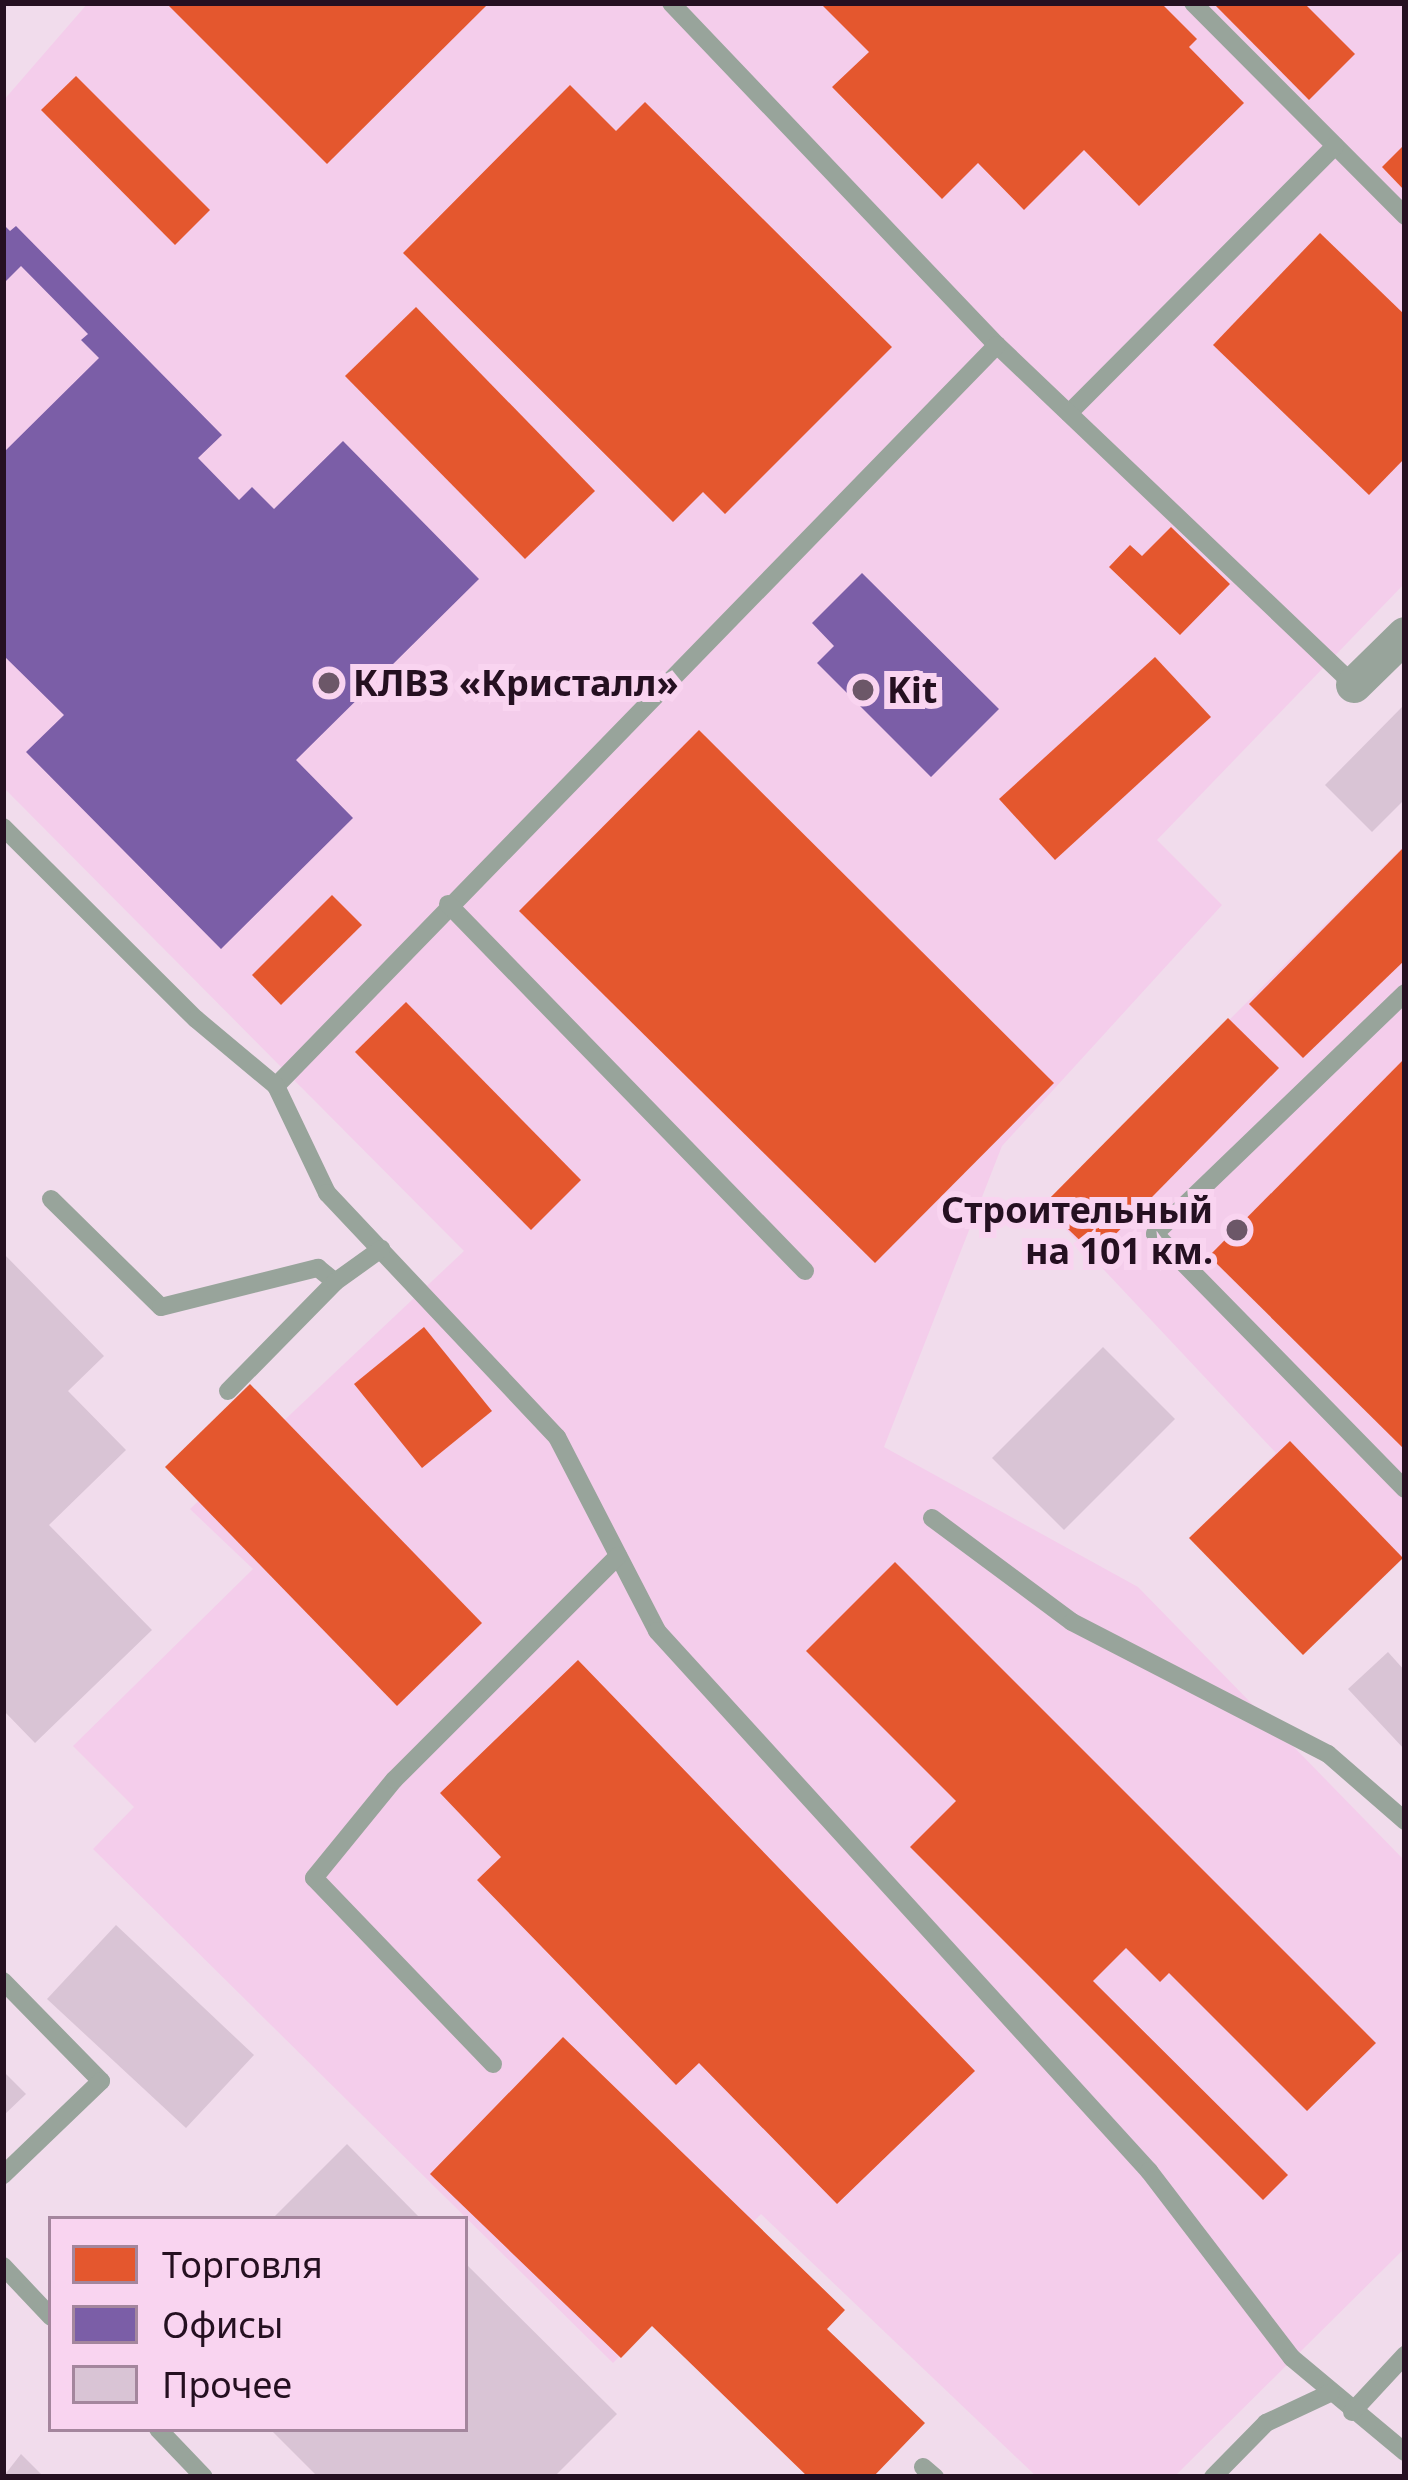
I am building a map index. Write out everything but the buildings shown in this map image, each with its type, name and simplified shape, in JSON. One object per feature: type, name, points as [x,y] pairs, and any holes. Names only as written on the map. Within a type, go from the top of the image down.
[{"type":"street","points":[[1354,685],[1405,635]]},
{"type":"lane","points":[[671,3],[998,345],[1354,685]]},
{"type":"lane","points":[[1193,3],[1405,216]]},
{"type":"lane","points":[[1069,413],[1335,146]]},
{"type":"lane","points":[[276,1086],[448,904],[998,345]]},
{"type":"lane","points":[[3,827],[196,1019],[276,1086],[327,1193],[557,1437],[656,1631],[1149,2171],[1292,2358],[1405,2452]]},
{"type":"lane","points":[[448,904],[805,1271]]},
{"type":"lane","points":[[1405,994],[1155,1234],[1405,1489]]},
{"type":"lane","points":[[51,1199],[161,1307],[318,1268],[335,1282]]},
{"type":"lane","points":[[228,1391],[335,1282],[381,1249]]},
{"type":"lane","points":[[932,1518],[1072,1622],[1328,1754],[1405,1821]]},
{"type":"lane","points":[[493,2064],[314,1878],[394,1780],[618,1556]]},
{"type":"lane","points":[[3,1981],[101,2081],[3,2175]]},
{"type":"lane","points":[[3,2266],[48,2314]]},
{"type":"lane","points":[[1352,2412],[1405,2355]]},
{"type":"lane","points":[[1214,2477],[1267,2422],[1330,2392]]},
{"type":"lane","points":[[161,2432],[204,2477]]},
{"type":"shaded area","points":[[88,3],[1405,3],[1405,583],[1157,840],[1222,905],[1002,1146],[884,1447],[1138,1587],[1405,1861],[1405,2248],[1174,2477],[1037,2477],[761,2214],[613,2363],[93,1849],[134,1807],[73,1746],[253,1569],[190,1509],[464,1251],[3,787],[3,101]]},
{"type":"shaded area","name":"Строительный на 101 км.","points":[[1405,845],[1405,1556],[1351,1609],[1238,1491],[1276,1453],[1043,1205]]},
{"type":"place","name":"КЛВЗ «Кристалл»","points":[[329,683]]},
{"type":"place","name":"Kit","points":[[863,690]]},
{"type":"place","name":"Строительный на 101 км.","points":[[1237,1230]]}]
